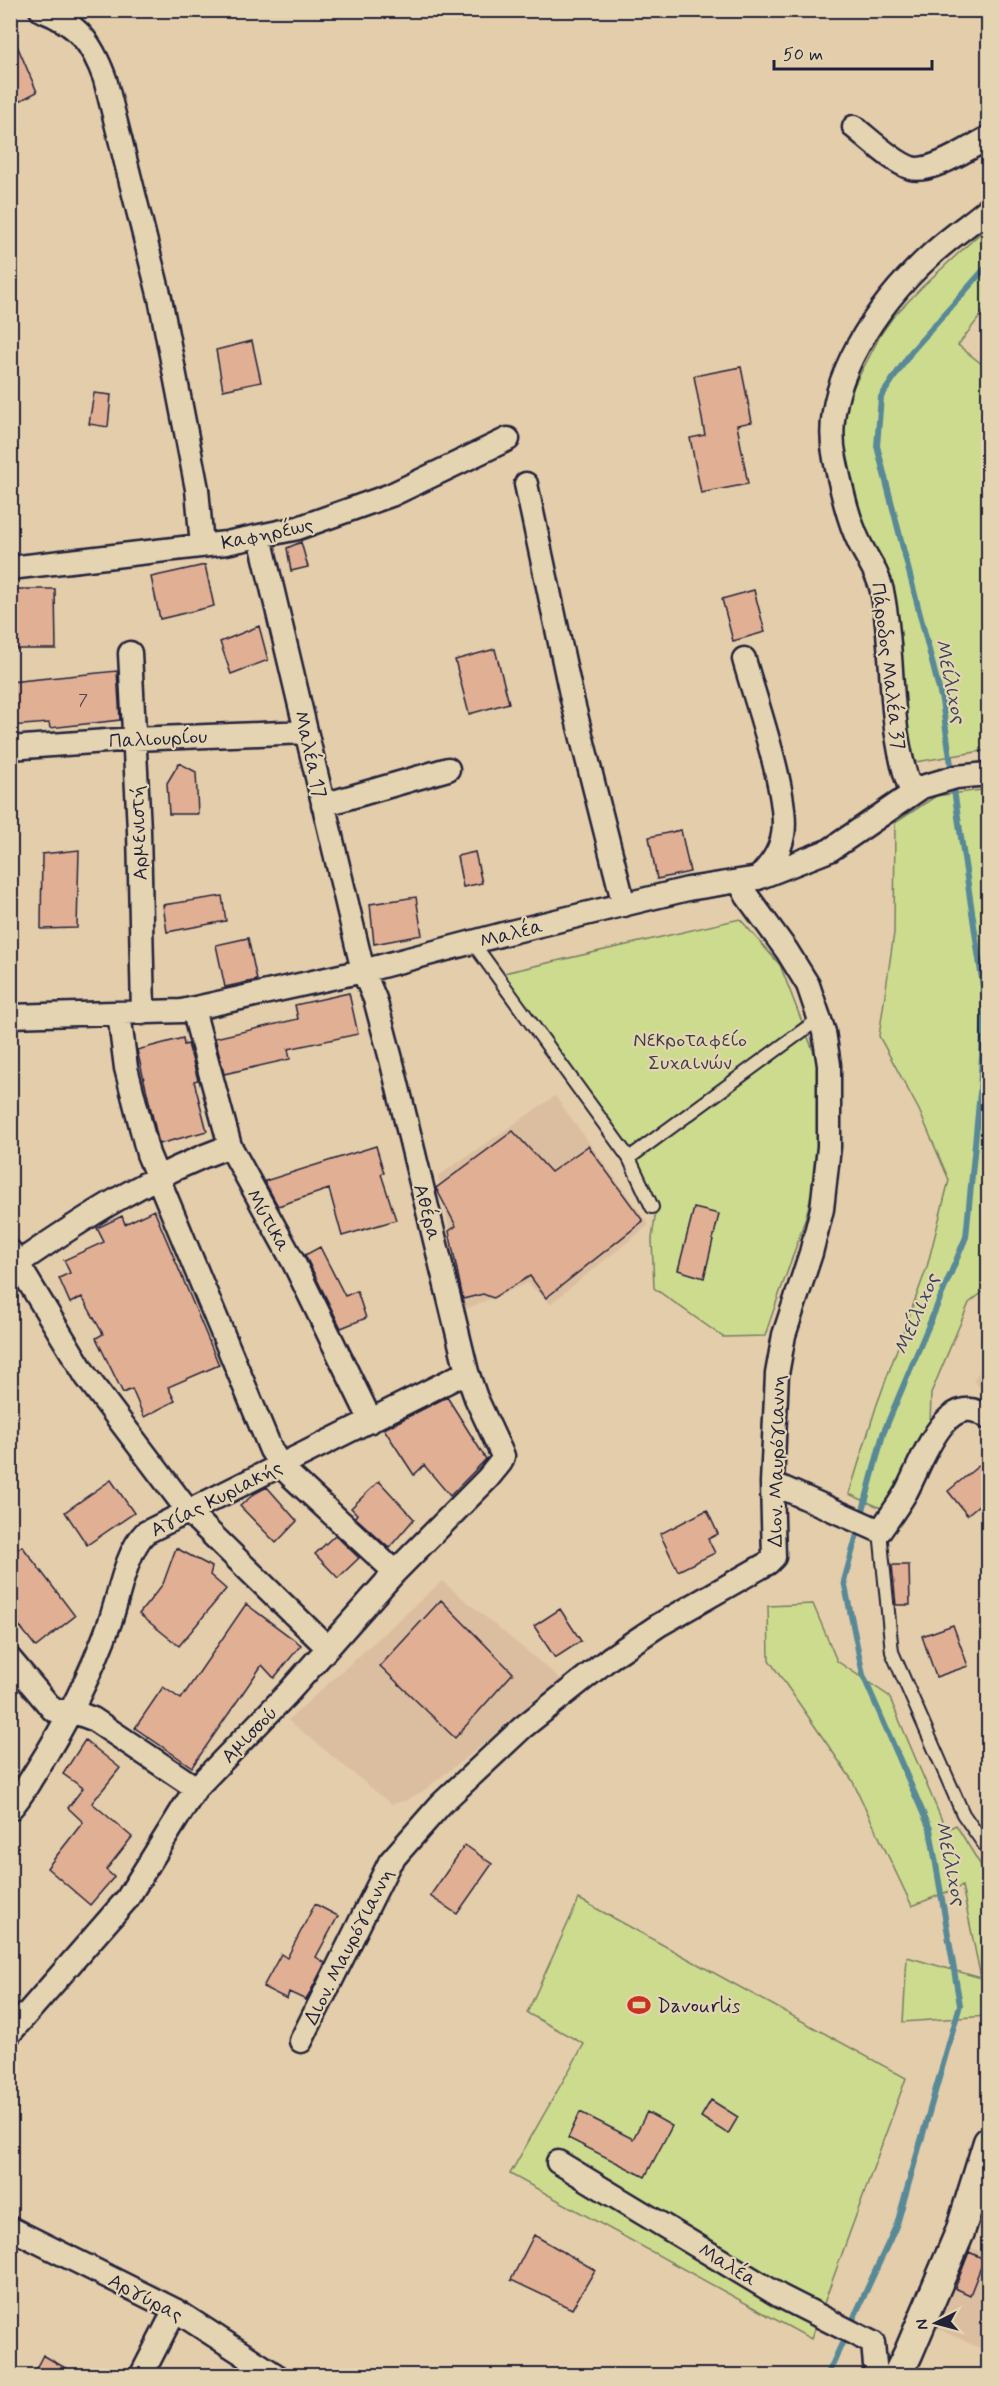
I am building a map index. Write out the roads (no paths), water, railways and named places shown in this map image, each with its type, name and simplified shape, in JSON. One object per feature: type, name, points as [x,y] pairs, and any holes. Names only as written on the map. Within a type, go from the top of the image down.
[{"type":"street","points":[[41,10],[77,17],[105,78],[160,298],[199,507],[202,546]]},
{"type":"street","points":[[854,127],[900,162],[911,168],[921,169],[939,163],[988,138]]},
{"type":"street","name":"Πάροδος Μαλέα 37","points":[[912,793],[900,758],[885,609],[879,577],[858,540],[835,456],[835,402],[850,364],[878,313],[933,253],[988,209]]},
{"type":"street","name":"Καφηρέως","points":[[10,568],[202,546],[260,537],[298,528],[392,495],[508,440]]},
{"type":"street","points":[[526,484],[572,699],[624,905]]},
{"type":"street","name":"Μαλέα 17","points":[[260,537],[363,971]]},
{"type":"street","name":"Αρμενιστή","points":[[129,654],[139,830],[143,1013]]},
{"type":"street","points":[[744,659],[776,774],[784,832],[780,850],[770,865],[749,880]]},
{"type":"street","name":"Παλιουρίου","points":[[10,748],[134,739],[306,732]]},
{"type":"street","points":[[323,805],[448,769]]},
{"type":"street","name":"Μαλέα","points":[[10,1017],[173,1013],[363,971],[688,889],[749,880],[830,850],[852,837],[912,793],[941,780],[978,775]]},
{"type":"street","name":"Διον. Μαυρόγιαννη","points":[[301,2041],[390,1862],[441,1804],[522,1728],[610,1658],[659,1624],[772,1559],[774,1553],[772,1483],[780,1351],[816,1235],[826,1178],[829,1147],[829,1065],[824,1032],[808,986],[788,951],[747,896],[749,880]]},
{"type":"street","name":"Αθέρα","points":[[363,971],[375,999],[467,1372],[476,1398],[501,1449]]},
{"type":"street","name":"Μύτικα","points":[[193,1009],[230,1146],[294,1263],[371,1421]]},
{"type":"street","points":[[119,1013],[132,1098],[156,1178],[267,1440],[281,1466],[395,1572]]},
{"type":"street","points":[[230,1146],[156,1178],[14,1257],[86,1376],[188,1511],[327,1647]]},
{"type":"street","name":"Αγίας Κυριακής","points":[[10,1809],[53,1744],[70,1712],[99,1648],[140,1538],[154,1527],[467,1372]]},
{"type":"street","points":[[772,1483],[876,1529],[906,1492],[944,1422],[953,1414],[966,1409],[977,1410],[988,1418]]},
{"type":"street","name":"Αμισσού","points":[[10,2033],[127,1899],[196,1788],[287,1694],[395,1572],[488,1478],[501,1462],[503,1456],[501,1449]]},
{"type":"street","points":[[10,1659],[53,1710],[81,1714],[97,1721],[196,1788]]},
{"type":"street","points":[[897,2376],[960,2232],[988,2142]]},
{"type":"street","name":"Μαλέα","points":[[558,2162],[780,2296],[824,2316],[873,2343],[876,2376]]},
{"type":"street","name":"Αργύρας","points":[[10,2228],[175,2310],[277,2376]]},
{"type":"street","points":[[141,2376],[175,2310]]},
{"type":"lane","points":[[473,943],[629,1158],[652,1207]]},
{"type":"lane","points":[[629,1158],[819,1018]]},
{"type":"lane","points":[[876,1529],[892,1652],[963,1814],[988,1850]]},
{"type":"waterway","name":"Μείλιχος","points":[[952,772],[942,701],[877,446],[881,397],[911,352],[988,265]]},
{"type":"waterway","name":"Μείλιχος","points":[[861,1518],[883,1434],[966,1237],[980,1092],[985,1000],[953,783]]},
{"type":"waterway","name":"Μείλιχος","points":[[827,2376],[897,2224],[960,2005],[930,1829],[863,1675],[844,1581],[859,1527]]},
{"type":"place","name":"Davourlis","points":[[639,2005]]},
{"type":"park label","name":"Νεκροταφείο Συχαινών","points":[[690,1050]]}]
